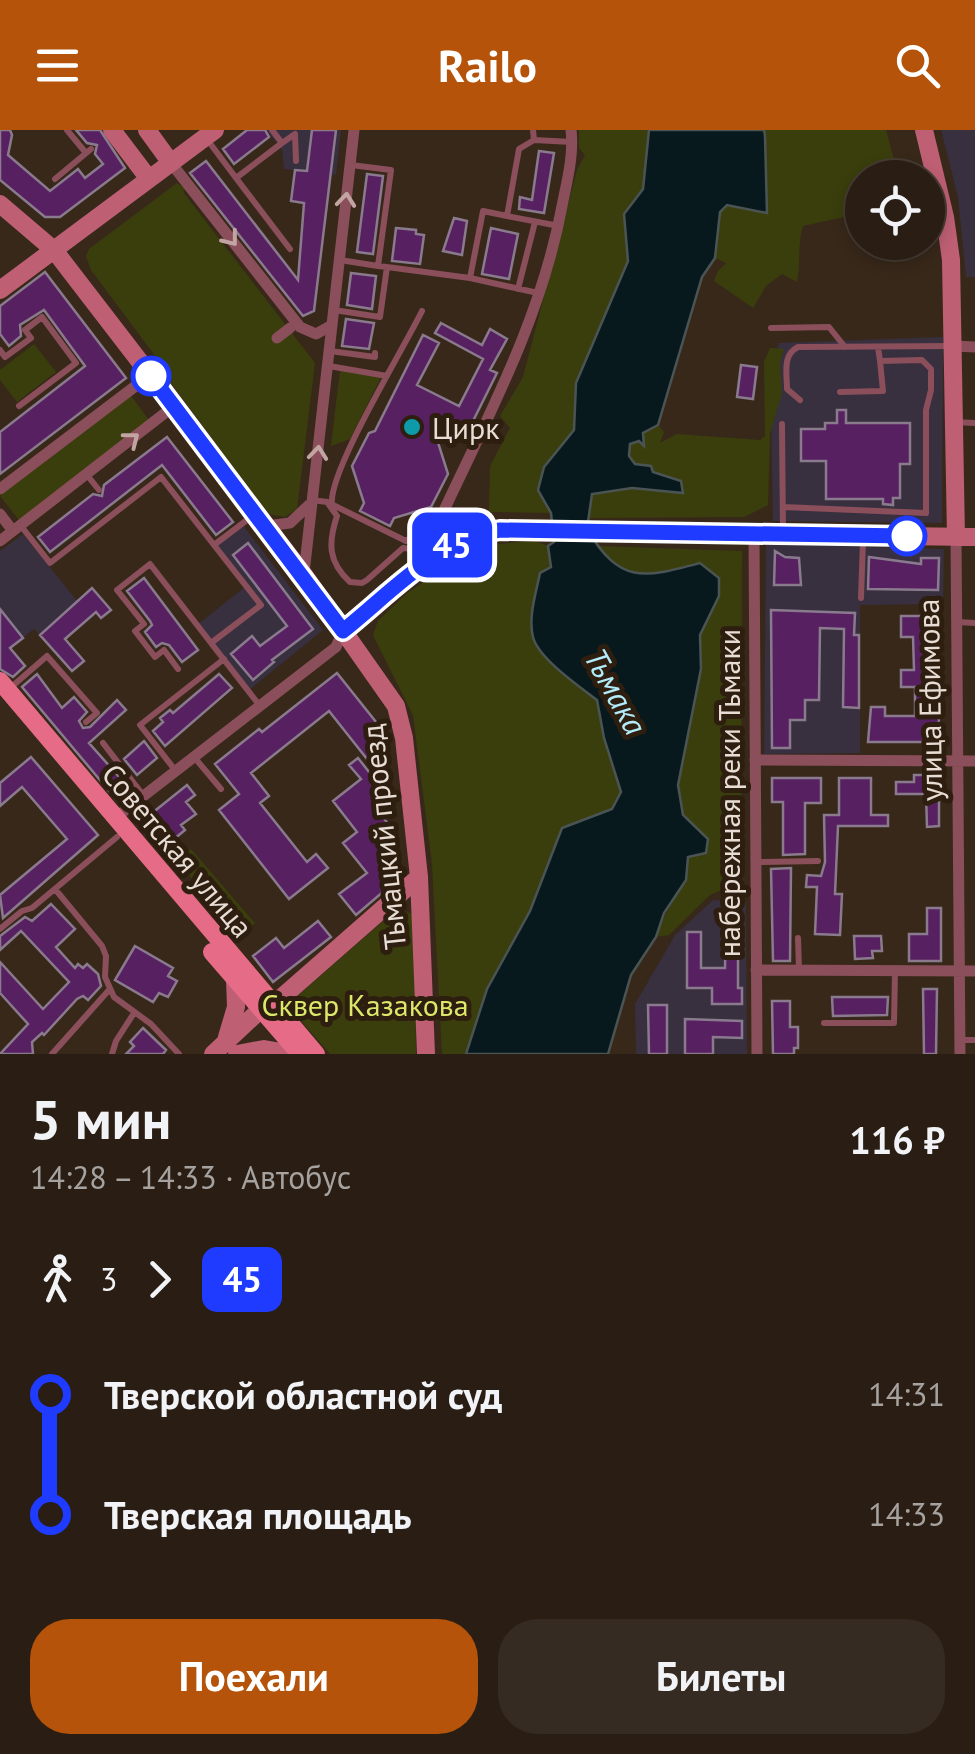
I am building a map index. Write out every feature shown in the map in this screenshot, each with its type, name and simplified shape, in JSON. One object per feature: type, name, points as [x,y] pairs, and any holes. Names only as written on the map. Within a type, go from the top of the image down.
[{"type":"main road","name":"Советская улица","points":[[3,690],[234,979],[316,1054]]},
{"type":"main road","name":"Советская улица","points":[[113,827],[267,1010],[296,1054]]},
{"type":"street","points":[[147,130],[300,328],[313,334],[332,325]]},
{"type":"street","points":[[304,576],[354,130]]},
{"type":"street","points":[[924,130],[951,260],[954,346],[975,346]]},
{"type":"street","points":[[110,133],[149,179]]},
{"type":"street","points":[[3,283],[54,250],[210,134]]},
{"type":"street","points":[[440,519],[519,355],[541,294],[559,226],[571,136]]},
{"type":"street","name":"Тьмацкий проезд","points":[[0,204],[54,250],[304,576],[399,715],[422,914],[426,1054]]},
{"type":"street","points":[[277,338],[290,328]]},
{"type":"street","name":"улица Ефимова","points":[[954,346],[960,1047]]},
{"type":"street","points":[[0,489],[150,375]]},
{"type":"street","points":[[0,541],[174,406]]},
{"type":"street","points":[[261,519],[294,521],[312,500]]},
{"type":"street","points":[[0,514],[17,528]]},
{"type":"street","points":[[113,827],[144,796],[336,647],[343,631],[424,564],[470,537],[520,529],[975,537]]},
{"type":"street","name":"набережная реки Тьмаки","points":[[754,532],[756,1054]]},
{"type":"street","points":[[320,598],[347,610],[372,608]]},
{"type":"street","points":[[755,760],[975,762]]},
{"type":"street","points":[[225,1052],[267,1010],[419,878]]},
{"type":"street","points":[[391,902],[411,903],[422,914]]},
{"type":"street","points":[[756,970],[975,970]]},
{"type":"street","points":[[225,1052],[234,1016],[234,979]]},
{"type":"street","points":[[225,1052],[264,1049],[296,1054]]},
{"type":"lane","points":[[54,179],[89,151],[67,130]]},
{"type":"lane","points":[[272,130],[282,143]]},
{"type":"lane","points":[[533,130],[534,140]]},
{"type":"lane","points":[[210,134],[236,178],[290,249]]},
{"type":"lane","points":[[236,178],[295,134],[296,161]]},
{"type":"lane","points":[[506,216],[520,150],[534,140],[571,136]]},
{"type":"lane","points":[[334,310],[380,317],[391,170],[350,164]]},
{"type":"lane","points":[[470,278],[482,210],[559,226]]},
{"type":"lane","points":[[518,289],[536,222]]},
{"type":"lane","points":[[339,260],[470,278],[541,294]]},
{"type":"lane","points":[[422,311],[330,493],[329,503],[337,516],[329,539],[331,554],[350,582],[356,584],[367,580],[403,548],[412,549],[424,564]]},
{"type":"lane","points":[[0,350],[5,357],[31,338],[25,330],[42,318],[76,363],[20,406]]},
{"type":"lane","points":[[771,328],[829,327],[845,347]]},
{"type":"lane","points":[[840,392],[882,391],[878,346]]},
{"type":"lane","points":[[800,400],[787,389],[788,354],[798,347],[954,346]]},
{"type":"lane","points":[[329,351],[375,357],[375,352]]},
{"type":"lane","points":[[783,507],[926,512],[926,410],[931,368],[922,360],[880,360]]},
{"type":"lane","points":[[328,366],[387,376]]},
{"type":"lane","points":[[953,422],[975,422]]},
{"type":"lane","points":[[782,424],[782,533]]},
{"type":"lane","points":[[87,474],[99,490]]},
{"type":"lane","points":[[17,528],[50,563],[114,508],[161,477],[261,605],[211,644]]},
{"type":"lane","points":[[312,500],[329,503],[406,540],[440,519],[461,520],[470,537]]},
{"type":"lane","points":[[214,545],[261,519]]},
{"type":"lane","points":[[861,598],[863,535]]},
{"type":"lane","points":[[178,669],[164,650],[155,657],[135,631],[144,624],[117,590],[150,564],[260,706]]},
{"type":"lane","points":[[956,622],[975,623]]},
{"type":"lane","points":[[3,690],[46,656],[96,713],[86,722]]},
{"type":"lane","points":[[176,771],[140,725],[224,660]]},
{"type":"lane","points":[[103,743],[144,796]]},
{"type":"lane","points":[[194,757],[221,790]]},
{"type":"lane","points":[[0,929],[55,889],[113,827]]},
{"type":"lane","points":[[756,862],[818,861]]},
{"type":"lane","points":[[55,889],[102,946],[106,956],[104,976],[110,990],[179,1054]]},
{"type":"lane","points":[[798,938],[799,969]]},
{"type":"lane","points":[[824,1023],[894,1023],[895,970]]},
{"type":"lane","points":[[52,1054],[110,990]]},
{"type":"lane","points":[[112,1054],[134,1014]]},
{"type":"lane","points":[[960,1047],[975,1040]]},
{"type":"shaded area","points":[[266,130],[341,130],[336,175],[284,169],[282,150]]},
{"type":"shaded area","points":[[941,130],[975,130],[975,277],[966,277],[958,197]]},
{"type":"shaded area","points":[[943,337],[942,523],[773,521],[770,368],[779,343]]},
{"type":"shaded area","points":[[242,524],[323,630],[248,691],[197,625],[246,586],[214,545]]},
{"type":"shaded area","points":[[23,534],[78,602],[40,635],[34,629],[0,656],[0,551]]},
{"type":"shaded area","points":[[766,544],[944,549],[943,604],[860,605],[860,753],[764,754]]},
{"type":"shaded area","points":[[713,900],[746,902],[747,1054],[636,1054],[635,1004],[675,935]]},
{"type":"green space","points":[[579,130],[649,130],[643,189],[624,214],[628,261],[576,383],[574,430],[544,467],[538,490],[551,513],[489,512],[490,466],[510,428],[500,416],[523,377],[577,170],[585,155],[579,148]]},
{"type":"green space","points":[[764,130],[886,130],[894,160],[845,160],[845,217],[803,226],[797,282],[782,274],[766,286],[753,308],[714,281],[726,263],[715,258],[719,212],[727,205],[767,212]]},
{"type":"green space","points":[[177,183],[315,363],[297,509],[285,517],[268,514],[154,360],[156,357],[91,270],[86,256],[89,249]]},
{"type":"green space","points":[[34,344],[56,372],[17,402],[0,380],[0,370]]},
{"type":"green space","points":[[770,348],[784,349],[780,363],[782,393],[770,434],[768,505],[744,517],[587,518],[591,495],[632,488],[683,493],[681,481],[653,472],[651,466],[635,464],[629,456],[630,443],[639,441],[643,445],[643,433],[658,425],[664,432],[660,443],[677,434],[760,440],[765,436],[764,362]]},
{"type":"green space","points":[[340,370],[381,377],[350,439],[331,446]]},
{"type":"green space","points":[[131,396],[149,420],[19,520],[0,496]]},
{"type":"green space","points":[[534,541],[548,546],[559,670],[597,700],[621,791],[612,809],[562,829],[466,1054],[442,1054],[432,864],[413,715],[373,635],[378,621],[407,593],[449,565],[485,545]]},
{"type":"green space","points":[[597,546],[742,551],[741,882],[710,895],[669,935],[656,937],[683,878],[688,857],[706,853],[708,839],[683,815],[678,785],[701,669],[700,634],[719,597],[700,563],[644,574],[621,567]]},
{"type":"green space","points":[[191,849],[255,923],[240,936],[177,861]]},
{"type":"green space","name":"Сквер Казакова","points":[[396,910],[411,913],[414,919],[416,1054],[330,1054],[287,1005]]},
{"type":"water","name":"Тьмака","points":[[649,130],[764,130],[765,136],[767,213],[727,205],[720,212],[715,258],[702,277],[658,425],[643,433],[644,446],[639,441],[630,444],[629,456],[635,464],[651,466],[653,472],[681,481],[683,493],[632,488],[592,494],[587,529],[611,560],[635,573],[663,572],[700,563],[719,578],[719,596],[700,635],[701,669],[678,785],[683,815],[708,839],[706,853],[688,857],[686,880],[631,975],[608,1054],[466,1054],[487,989],[530,911],[562,828],[612,809],[621,792],[597,700],[543,654],[533,637],[531,621],[540,573],[551,567],[548,546],[554,542],[551,513],[538,490],[544,467],[574,430],[576,383],[628,261],[624,214],[643,189]]},
{"type":"building","points":[[0,130],[10,130],[12,135],[8,155],[50,191],[78,169],[85,178],[103,164],[95,154],[97,145],[87,143],[76,130],[100,130],[125,168],[60,217],[45,217],[0,180]]},
{"type":"building","points":[[247,130],[265,130],[269,137],[234,164],[223,149]]},
{"type":"building","points":[[312,130],[336,130],[314,311],[303,316],[190,173],[206,161],[298,280],[304,203],[291,201],[295,170],[307,171]]},
{"type":"building","points":[[539,151],[554,153],[544,213],[519,209],[520,197],[532,200]]},
{"type":"building","points":[[367,174],[383,176],[373,254],[357,252]]},
{"type":"building","points":[[454,218],[467,221],[462,255],[443,251]]},
{"type":"building","points":[[396,228],[424,235],[420,264],[392,261]]},
{"type":"building","points":[[491,228],[518,234],[509,279],[482,274]]},
{"type":"building","points":[[45,272],[126,378],[0,474],[0,432],[85,366],[44,310],[20,325],[21,336],[9,346],[0,334],[0,306]]},
{"type":"building","points":[[351,273],[376,276],[372,309],[347,305]]},
{"type":"building","points":[[346,319],[374,323],[369,349],[342,346]]},
{"type":"building","name":"Цирк","points":[[441,323],[482,345],[490,329],[507,339],[490,370],[497,373],[467,433],[442,420],[435,433],[448,474],[431,507],[394,518],[390,526],[360,511],[364,503],[352,466],[369,433],[375,431],[423,335],[439,343],[417,385],[459,406],[483,359],[435,333]]},
{"type":"building","points":[[741,365],[757,367],[753,399],[737,397]]},
{"type":"building","points":[[837,410],[846,410],[846,423],[910,423],[910,464],[900,464],[900,498],[893,498],[893,505],[883,504],[883,499],[826,499],[826,461],[801,461],[801,429],[825,429],[825,423],[837,423]]},
{"type":"building","points":[[167,437],[233,522],[216,535],[162,465],[50,552],[38,537],[93,494],[102,496],[104,485]]},
{"type":"building","points":[[248,543],[313,629],[253,680],[231,654],[252,636],[260,646],[287,626],[233,555]]},
{"type":"building","points":[[775,551],[799,558],[801,585],[774,585]]},
{"type":"building","points":[[869,557],[921,564],[921,558],[939,558],[938,590],[868,589]]},
{"type":"building","points":[[144,578],[198,650],[182,662],[169,645],[162,643],[156,647],[145,632],[152,625],[127,591]]},
{"type":"building","points":[[92,588],[111,610],[101,618],[96,612],[65,639],[84,661],[72,671],[40,635]]},
{"type":"building","points":[[0,609],[23,638],[10,648],[25,666],[13,677],[0,669]]},
{"type":"building","points":[[771,610],[855,613],[854,635],[859,635],[859,708],[843,707],[844,629],[820,628],[819,700],[805,700],[805,720],[790,720],[790,748],[772,748]]},
{"type":"building","points":[[901,616],[938,616],[939,742],[868,742],[871,707],[885,707],[885,716],[915,716],[915,687],[901,687],[901,670],[914,670],[913,637],[901,637]]},
{"type":"building","points":[[337,673],[388,737],[367,759],[329,711],[251,773],[269,796],[260,803],[307,862],[316,854],[328,868],[289,899],[219,810],[239,794],[215,764]]},
{"type":"building","points":[[37,674],[62,708],[74,697],[87,712],[79,721],[83,728],[90,727],[117,700],[126,710],[89,743],[128,787],[115,798],[22,687]]},
{"type":"building","points":[[219,674],[232,688],[165,746],[153,731],[163,722],[160,718],[170,710],[173,713]]},
{"type":"building","points":[[144,741],[157,758],[137,775],[124,759]]},
{"type":"building","points":[[31,757],[98,835],[3,918],[0,895],[67,839],[22,787],[0,806],[0,783]]},
{"type":"building","points":[[358,758],[387,795],[373,805],[398,836],[384,847],[405,873],[356,915],[339,894],[367,873],[343,843],[357,832],[333,801],[361,779],[349,765]]},
{"type":"building","points":[[914,775],[939,775],[939,826],[927,827],[926,794],[896,794],[896,782],[914,782]]},
{"type":"building","points":[[772,778],[821,778],[821,803],[805,803],[805,854],[783,855],[783,802],[772,802]]},
{"type":"building","points":[[839,778],[871,778],[871,815],[888,815],[888,826],[838,826],[835,894],[842,894],[840,935],[815,934],[817,887],[806,887],[807,875],[821,876],[825,862],[824,815],[839,815]]},
{"type":"building","points":[[187,785],[195,795],[186,802],[196,814],[181,825],[185,830],[162,849],[141,822]]},
{"type":"building","points":[[791,868],[790,961],[773,961],[771,869]]},
{"type":"building","points":[[51,904],[75,929],[56,947],[75,968],[87,964],[98,974],[101,986],[88,1000],[83,996],[77,999],[44,1035],[32,1042],[33,1054],[0,1054],[28,1024],[0,993],[0,962],[43,1009],[69,982],[21,931],[0,950],[0,936],[25,917],[32,921]]},
{"type":"building","points":[[927,908],[941,908],[941,961],[909,961],[909,934],[927,934]]},
{"type":"building","points":[[726,914],[738,914],[738,988],[742,988],[742,1004],[712,1004],[712,988],[687,988],[687,932],[701,932],[701,968],[725,968]]},
{"type":"building","points":[[318,921],[331,937],[273,982],[253,956],[276,938],[284,948]]},
{"type":"building","points":[[854,936],[881,936],[882,951],[872,951],[873,958],[855,959]]},
{"type":"building","points":[[135,946],[173,968],[168,976],[177,981],[168,997],[159,993],[153,1002],[115,980]]},
{"type":"building","points":[[923,989],[937,989],[936,1054],[924,1054]]},
{"type":"building","points":[[832,997],[888,997],[887,1015],[833,1016]]},
{"type":"building","points":[[772,1001],[790,1001],[790,1027],[798,1027],[798,1048],[794,1048],[794,1054],[773,1054]]},
{"type":"building","points":[[648,1005],[667,1005],[667,1054],[649,1054]]},
{"type":"building","points":[[685,1019],[742,1021],[742,1038],[713,1037],[713,1054],[685,1054]]},
{"type":"building","points":[[143,1028],[166,1050],[163,1054],[126,1054],[134,1046],[130,1042]]},
{"type":"bus line","name":"45","points":[[151,376],[343,631],[440,552],[466,538],[500,530],[907,536]]},
{"type":"place","name":"Цирк","points":[[412,427]]}]
